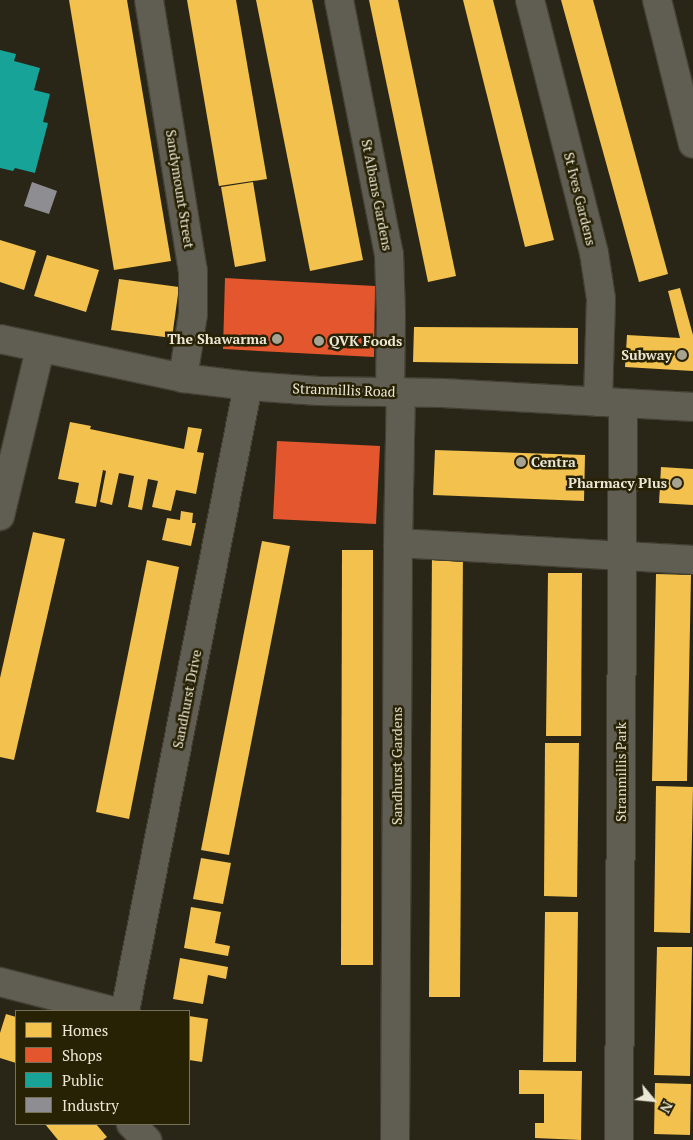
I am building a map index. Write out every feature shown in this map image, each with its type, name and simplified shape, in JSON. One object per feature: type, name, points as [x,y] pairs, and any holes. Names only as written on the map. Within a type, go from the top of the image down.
[{"type":"street","name":"Sandymount Street","points":[[149,0],[194,272],[193,314],[183,378]]},
{"type":"street","name":"St Albans Gardens","points":[[338,0],[389,254],[395,392]]},
{"type":"street","name":"St Ives Gardens","points":[[530,0],[594,253],[601,299],[611,402]]},
{"type":"street","points":[[657,0],[688,102],[693,144]]},
{"type":"street","name":"Stranmillis Road","points":[[0,338],[40,349],[183,378],[248,386],[319,391],[395,392],[693,407]]},
{"type":"street","points":[[0,516],[40,349]]},
{"type":"street","name":"Sandhurst Drive","points":[[125,1010],[248,386]]},
{"type":"street","name":"Sandhurst Gardens","points":[[395,392],[398,543],[395,1140]]},
{"type":"street","name":"Stranmillis Park","points":[[611,402],[622,556],[619,1140]]},
{"type":"street","points":[[398,543],[693,560]]},
{"type":"street","points":[[0,982],[109,1010]]},
{"type":"street","points":[[132,1125],[148,1140]]},
{"type":"building: Homes","points":[[69,0],[127,0],[171,261],[114,270]]},
{"type":"building: Homes","points":[[187,0],[236,0],[267,179],[219,186]]},
{"type":"building: Homes","points":[[256,0],[312,0],[363,260],[310,271]]},
{"type":"building: Homes","points":[[369,0],[398,0],[456,276],[428,282]]},
{"type":"building: Homes","points":[[463,0],[493,0],[554,240],[525,247]]},
{"type":"building: Homes","points":[[561,0],[593,0],[668,274],[639,282]]},
{"type":"building: Homes","points":[[253,182],[266,261],[235,267],[221,187]]},
{"type":"building: Homes","points":[[0,240],[36,251],[24,290],[0,282]]},
{"type":"building: Homes","points":[[47,255],[99,270],[86,312],[34,296]]},
{"type":"building: Homes","points":[[119,279],[179,287],[172,338],[111,330]]},
{"type":"building: Homes","points":[[680,288],[693,335],[693,371],[625,367],[627,335],[680,338],[668,291]]},
{"type":"building: Homes","points":[[414,327],[578,328],[578,364],[413,362]]},
{"type":"building: Homes","points":[[70,422],[91,426],[90,429],[184,449],[188,427],[202,429],[197,452],[204,453],[196,494],[176,490],[171,511],[152,507],[158,481],[148,479],[142,510],[128,507],[134,476],[119,473],[112,505],[100,502],[106,471],[103,470],[96,507],[75,503],[79,483],[58,479]]},
{"type":"building: Homes","points":[[435,450],[585,455],[584,501],[433,495]]},
{"type":"building: Homes","points":[[661,467],[693,469],[693,505],[659,503]]},
{"type":"building: Homes","points":[[181,511],[193,513],[192,523],[196,523],[191,546],[162,540],[167,518],[180,520]]},
{"type":"building: Homes","points":[[33,532],[65,539],[14,760],[0,757],[0,678]]},
{"type":"building: Homes","points":[[262,541],[290,546],[229,855],[201,850]]},
{"type":"building: Homes","points":[[342,550],[373,550],[373,965],[341,965]]},
{"type":"building: Homes","points":[[432,550],[463,551],[460,997],[429,997]]},
{"type":"building: Homes","points":[[147,560],[179,567],[129,819],[96,812]]},
{"type":"building: Homes","points":[[548,573],[582,573],[581,736],[546,736]]},
{"type":"building: Homes","points":[[656,574],[691,575],[687,781],[652,781]]},
{"type":"building: Homes","points":[[545,743],[579,743],[577,897],[544,896]]},
{"type":"building: Homes","points":[[656,786],[693,787],[690,933],[654,932]]},
{"type":"building: Homes","points":[[201,858],[231,863],[223,904],[193,899]]},
{"type":"building: Homes","points":[[191,907],[221,912],[215,943],[230,946],[228,956],[184,948]]},
{"type":"building: Homes","points":[[545,912],[578,912],[576,1062],[543,1062]]},
{"type":"building: Homes","points":[[657,947],[692,947],[690,1076],[654,1075]]},
{"type":"building: Homes","points":[[180,958],[228,967],[226,979],[208,975],[203,1004],[173,999]]},
{"type":"building: Homes","points":[[6,1014],[15,1017],[15,1063],[0,1058],[0,1033]]},
{"type":"building: Homes","points":[[190,1016],[208,1019],[202,1062],[190,1060]]},
{"type":"building: Homes","points":[[519,1070],[582,1071],[581,1140],[535,1138],[535,1123],[544,1123],[544,1094],[519,1094]]},
{"type":"building: Homes","points":[[655,1083],[691,1084],[690,1135],[654,1134]]},
{"type":"building: Homes","points":[[46,1125],[97,1125],[107,1137],[103,1140],[58,1140]]},
{"type":"building: Shops","points":[[225,278],[375,286],[374,357],[223,349]]},
{"type":"building: Shops","points":[[277,441],[380,446],[376,524],[273,519]]},
{"type":"building: Public","points":[[0,50],[16,54],[14,61],[40,68],[34,90],[50,94],[43,122],[48,123],[35,173],[15,168],[13,171],[0,168]]},
{"type":"building: Industry","points":[[32,182],[57,191],[49,214],[24,206]]},
{"type":"place","name":"The Shawarma","points":[[277,339]]},
{"type":"place","name":"QVK Foods","points":[[319,341]]},
{"type":"place","name":"Subway","points":[[682,355]]},
{"type":"place","name":"Centra","points":[[521,462]]},
{"type":"place","name":"Pharmacy Plus","points":[[677,483]]}]
